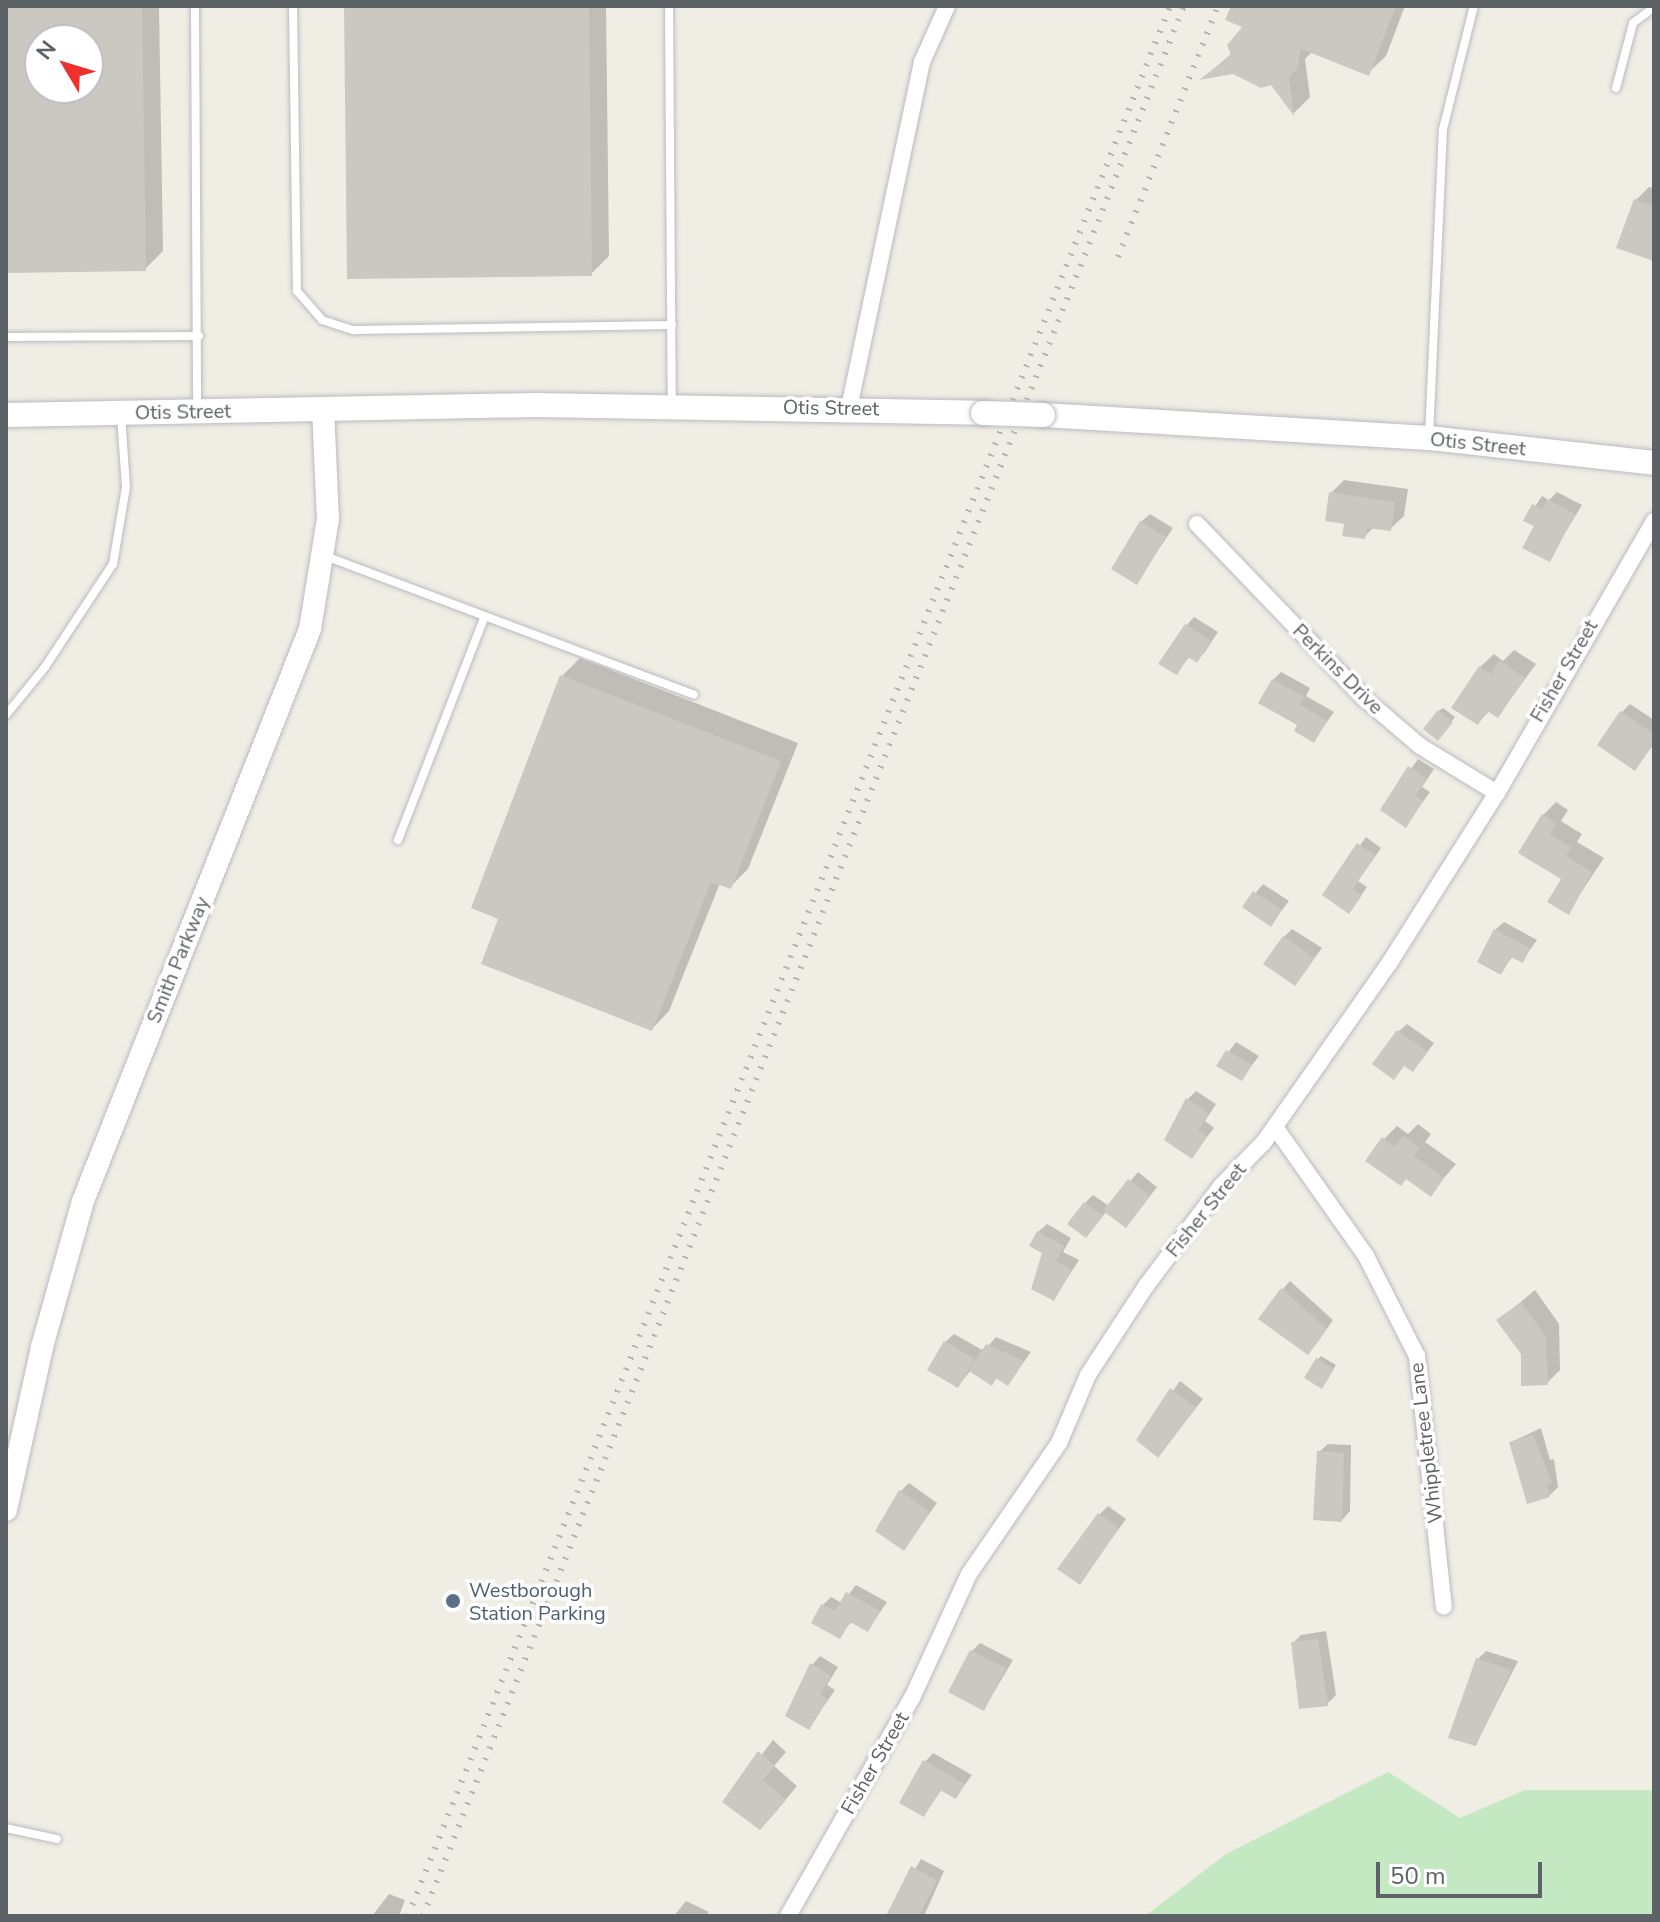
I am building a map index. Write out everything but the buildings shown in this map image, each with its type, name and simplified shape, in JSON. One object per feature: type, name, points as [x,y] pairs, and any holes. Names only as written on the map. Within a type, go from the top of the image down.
[{"type":"main road","name":"Otis Street","points":[[6,415],[672,406],[849,408],[1043,415],[1429,438],[1654,463]]},
{"type":"street","points":[[849,408],[922,62],[947,6]]},
{"type":"street","name":"Smith Parkway","points":[[6,1510],[42,1347],[83,1201],[298,666],[325,556],[328,495],[323,409]]},
{"type":"street","name":"Fisher Street","points":[[788,1916],[912,1698],[969,1574],[1059,1443],[1088,1375],[1221,1186],[1275,1127],[1390,962],[1497,793],[1654,521]]},
{"type":"street","name":"Perkins Drive","points":[[1197,524],[1365,699],[1420,746],[1497,793]]},
{"type":"street","name":"Whippletree Lane","points":[[1275,1127],[1366,1256],[1417,1356],[1444,1607]]},
{"type":"lane","points":[[195,6],[197,412]]},
{"type":"lane","points":[[293,6],[297,291],[322,320],[353,330],[672,325]]},
{"type":"lane","points":[[669,6],[672,406]]},
{"type":"lane","points":[[1429,438],[1443,129],[1474,6]]},
{"type":"lane","points":[[1616,88],[1633,23],[1654,7]]},
{"type":"lane","points":[[6,337],[199,336]]},
{"type":"lane","points":[[6,715],[45,667],[113,564],[126,487],[121,413]]},
{"type":"lane","points":[[325,556],[694,695]]},
{"type":"lane","points":[[398,840],[485,616]]},
{"type":"lane","points":[[6,1828],[57,1839]]},
{"type":"green space","points":[[1388,1772],[1460,1818],[1525,1790],[1654,1790],[1654,1916],[1145,1916],[1226,1854]]},
{"type":"railway","points":[[408,1916],[1170,6]]},
{"type":"railway","points":[[423,1916],[1184,6]]},
{"type":"railway","points":[[1118,257],[1218,6]]},
{"type":"place","name":"Westborough Station Parking","points":[[453,1601]]}]
